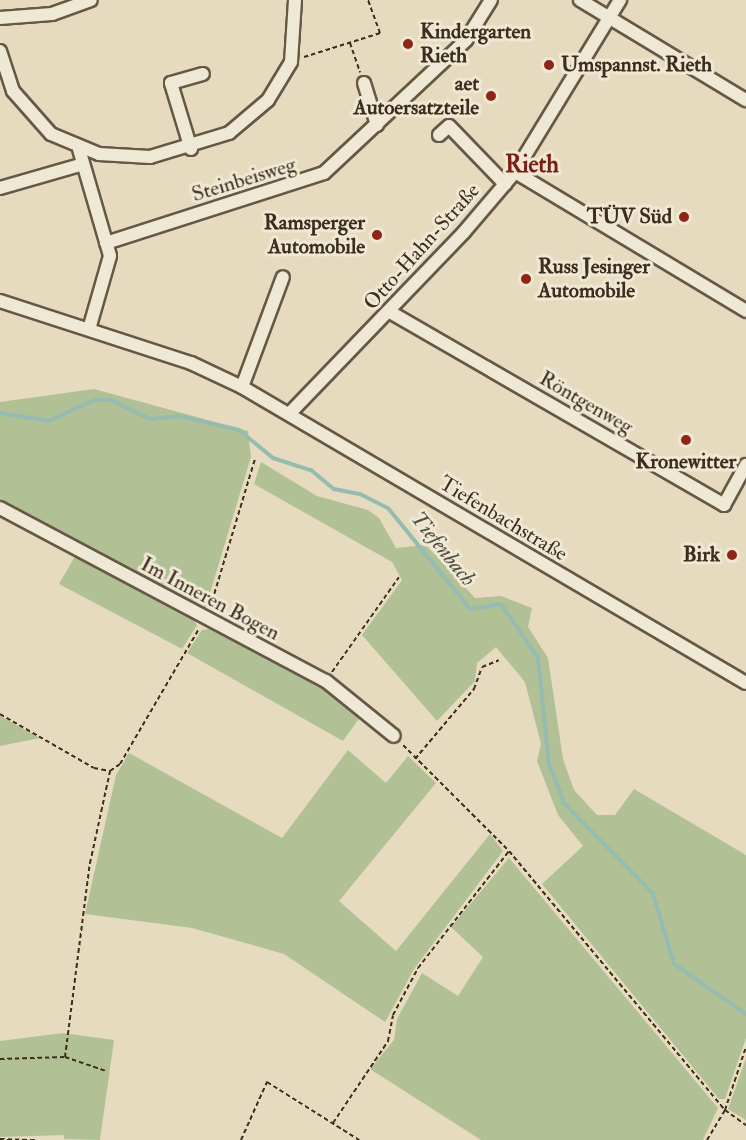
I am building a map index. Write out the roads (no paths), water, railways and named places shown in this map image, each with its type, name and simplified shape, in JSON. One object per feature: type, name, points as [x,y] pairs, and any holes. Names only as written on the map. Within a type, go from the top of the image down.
[{"type":"street","points":[[0,18],[52,14],[91,0]]},
{"type":"street","points":[[0,51],[2,69],[26,110],[79,149],[124,158],[191,149],[250,117],[281,83],[291,62],[295,0]]},
{"type":"street","name":"Steinbeisweg","points":[[106,243],[308,182],[377,125],[466,40],[491,0]]},
{"type":"street","points":[[580,0],[746,100]]},
{"type":"street","name":"Otto-Hahn-Straße","points":[[290,413],[390,312],[515,172],[620,0]]},
{"type":"street","points":[[191,149],[171,83],[203,74]]},
{"type":"street","points":[[364,83],[377,125]]},
{"type":"street","points":[[439,135],[449,126],[505,184]]},
{"type":"street","points":[[79,149],[110,256],[88,329]]},
{"type":"street","points":[[0,188],[83,164]]},
{"type":"street","points":[[515,172],[746,311]]},
{"type":"street","points":[[242,387],[283,277]]},
{"type":"street","name":"Tiefenbachstraße","points":[[0,301],[88,329],[242,387],[290,413],[746,683]]},
{"type":"street","name":"Röntgenweg","points":[[390,312],[724,505],[746,465]]},
{"type":"street","name":"Im Inneren Bogen","points":[[0,508],[205,619],[326,681],[394,736]]},
{"type":"waterway","name":"Tiefenbach","points":[[0,413],[49,421],[94,400],[111,400],[150,419],[179,416],[239,430],[273,458],[311,470],[334,489],[360,494],[388,508],[470,609],[501,604],[538,658],[549,764],[564,803],[653,894],[674,964],[746,1014]]},
{"type":"place","name":"Kindergarten Rieth","points":[[408,44]]},
{"type":"place","name":"Umspannst. Rieth","points":[[549,65]]},
{"type":"place","name":"aet Autoersatzteile","points":[[491,96]]},
{"type":"place","name":"TÜV Süd","points":[[684,217]]},
{"type":"place","name":"Ramsperger Automobile","points":[[377,235]]},
{"type":"place","name":"Russ Jesinger Automobile","points":[[526,279]]},
{"type":"place","name":"Kronewitter","points":[[686,440]]},
{"type":"place","name":"Birk","points":[[732,555]]},
{"type":"district","name":"Rieth","points":[[532,165]]}]
